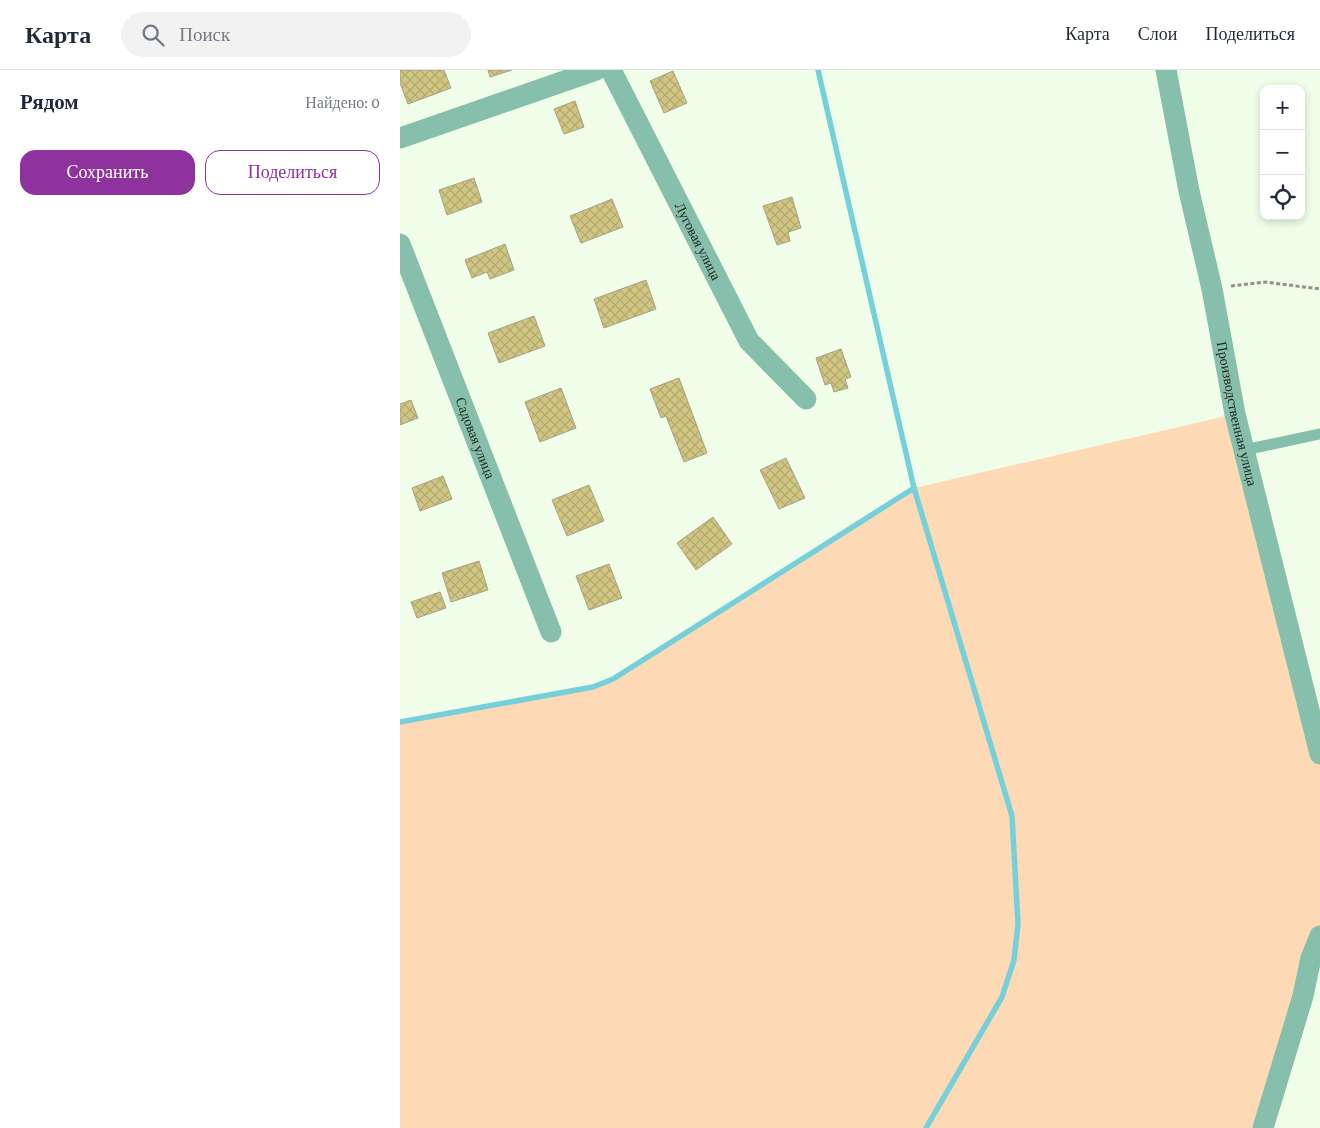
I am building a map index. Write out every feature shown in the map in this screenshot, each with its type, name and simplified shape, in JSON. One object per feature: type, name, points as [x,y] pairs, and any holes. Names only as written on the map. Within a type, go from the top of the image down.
[{"type":"street","points":[[400,138],[596,70]]},
{"type":"street","name":"Луговая улица","points":[[611,70],[749,341],[806,398]]},
{"type":"street","name":"Производственная улица","points":[[1166,70],[1189,191],[1212,289],[1235,414],[1320,754]]},
{"type":"street","name":"Садовая улица","points":[[400,244],[551,632]]},
{"type":"street","points":[[1263,1128],[1303,996],[1311,958],[1320,936]]},
{"type":"lane","points":[[1244,450],[1320,434]]},
{"type":"path","points":[[1212,289],[1265,282],[1320,289]]},
{"type":"shaded area","points":[[1235,414],[1320,754],[1320,936],[1263,1128],[400,1128],[400,722],[592,687],[613,679],[914,488]]},
{"type":"building","points":[[400,70],[444,70],[451,88],[408,104],[400,83]]},
{"type":"building","points":[[488,70],[512,70],[490,77]]},
{"type":"building","points":[[673,71],[687,103],[664,113],[650,81]]},
{"type":"building","points":[[575,101],[584,127],[564,134],[554,109]]},
{"type":"building","points":[[474,178],[482,202],[447,215],[439,190]]},
{"type":"building","points":[[792,197],[801,228],[788,232],[790,241],[777,245],[763,206]]},
{"type":"building","points":[[612,199],[623,227],[581,243],[570,216]]},
{"type":"building","points":[[505,244],[514,270],[490,279],[487,272],[472,278],[465,260]]},
{"type":"building","points":[[646,280],[656,309],[604,328],[594,299]]},
{"type":"building","points":[[534,316],[545,346],[499,363],[488,333]]},
{"type":"building","points":[[841,349],[851,377],[845,379],[848,388],[834,392],[831,383],[825,385],[816,358]]},
{"type":"building","points":[[679,378],[707,453],[684,462],[666,416],[661,418],[650,389]]},
{"type":"building","points":[[561,388],[576,428],[540,442],[525,402]]},
{"type":"building","points":[[411,400],[418,418],[400,425],[400,404]]},
{"type":"building","points":[[786,458],[805,498],[779,509],[760,470]]},
{"type":"building","points":[[443,476],[452,499],[420,511],[412,488]]},
{"type":"building","points":[[589,485],[604,521],[567,536],[552,500]]},
{"type":"building","points":[[713,517],[732,544],[696,570],[677,543]]},
{"type":"building","points":[[479,561],[488,590],[451,602],[442,573]]},
{"type":"building","points":[[609,564],[622,598],[589,610],[576,576]]},
{"type":"building","points":[[440,592],[446,608],[417,618],[411,602]]},
{"type":"waterway","points":[[818,70],[914,488]]},
{"type":"waterway","points":[[400,722],[593,687],[613,679],[914,488],[1012,816],[1018,924],[1014,960],[1002,997],[926,1128]]}]
